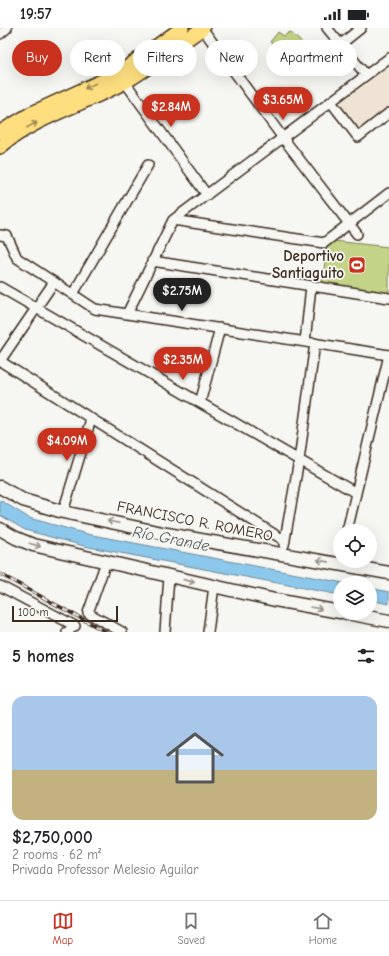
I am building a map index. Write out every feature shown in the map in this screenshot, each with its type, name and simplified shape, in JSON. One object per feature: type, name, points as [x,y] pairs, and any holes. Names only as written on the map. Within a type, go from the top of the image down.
[{"type":"main road","points":[[0,132],[30,114],[122,77],[182,28]]},
{"type":"main road","points":[[0,147],[15,134],[122,77],[202,28]]},
{"type":"main road","name":"FRANCISCO R. ROMERO","points":[[0,487],[23,500],[63,512],[167,534],[333,562]]},
{"type":"main road","points":[[0,529],[33,545],[214,586],[333,611]]},
{"type":"main road","name":"FRANCISCO R. ROMERO","points":[[365,568],[389,573]]},
{"type":"main road","points":[[377,619],[389,621]]},
{"type":"street","points":[[0,34],[7,28]]},
{"type":"street","points":[[202,28],[282,138],[348,225],[357,234]]},
{"type":"street","points":[[328,28],[338,40]]},
{"type":"street","points":[[346,40],[361,28]]},
{"type":"street","points":[[126,314],[173,220],[389,58]]},
{"type":"street","points":[[357,64],[366,75]]},
{"type":"street","points":[[122,77],[207,195]]},
{"type":"street","points":[[331,102],[358,138],[389,114]]},
{"type":"street","points":[[73,294],[148,165]]},
{"type":"street","points":[[173,220],[324,243],[387,198]]},
{"type":"street","points":[[0,235],[7,236],[17,258],[95,309],[389,355],[349,524]]},
{"type":"street","points":[[152,261],[389,298]]},
{"type":"street","points":[[54,282],[0,361],[285,541]]},
{"type":"street","points":[[305,342],[311,286]]},
{"type":"street","points":[[0,287],[356,493]]},
{"type":"street","points":[[200,403],[220,328]]},
{"type":"street","points":[[283,554],[300,460],[315,343]]},
{"type":"street","points":[[63,512],[91,419]]},
{"type":"street","points":[[106,562],[88,613],[122,632]]},
{"type":"street","points":[[164,632],[169,576]]},
{"type":"street","points":[[0,586],[71,629]]},
{"type":"street","points":[[208,632],[214,586]]},
{"type":"shaded area","points":[[389,65],[389,107],[356,132],[336,105]]},
{"type":"green space","points":[[278,32],[284,36],[290,32],[299,40],[272,40]]},
{"type":"green space","name":"Deportivo Santiaguito","points":[[334,241],[389,247],[389,293],[322,284],[327,246]]},
{"type":"water","points":[[0,500],[29,518],[87,534],[333,581],[333,594],[84,546],[25,530],[0,515]]},
{"type":"water","points":[[377,589],[389,592],[389,604],[377,601]]},
{"type":"railway","points":[[0,574],[106,632]]},
{"type":"place","name":"Deportivo Santiaguito","points":[[357,265]]},
{"type":"water label","name":"Río Grande","points":[[171,539]]}]
